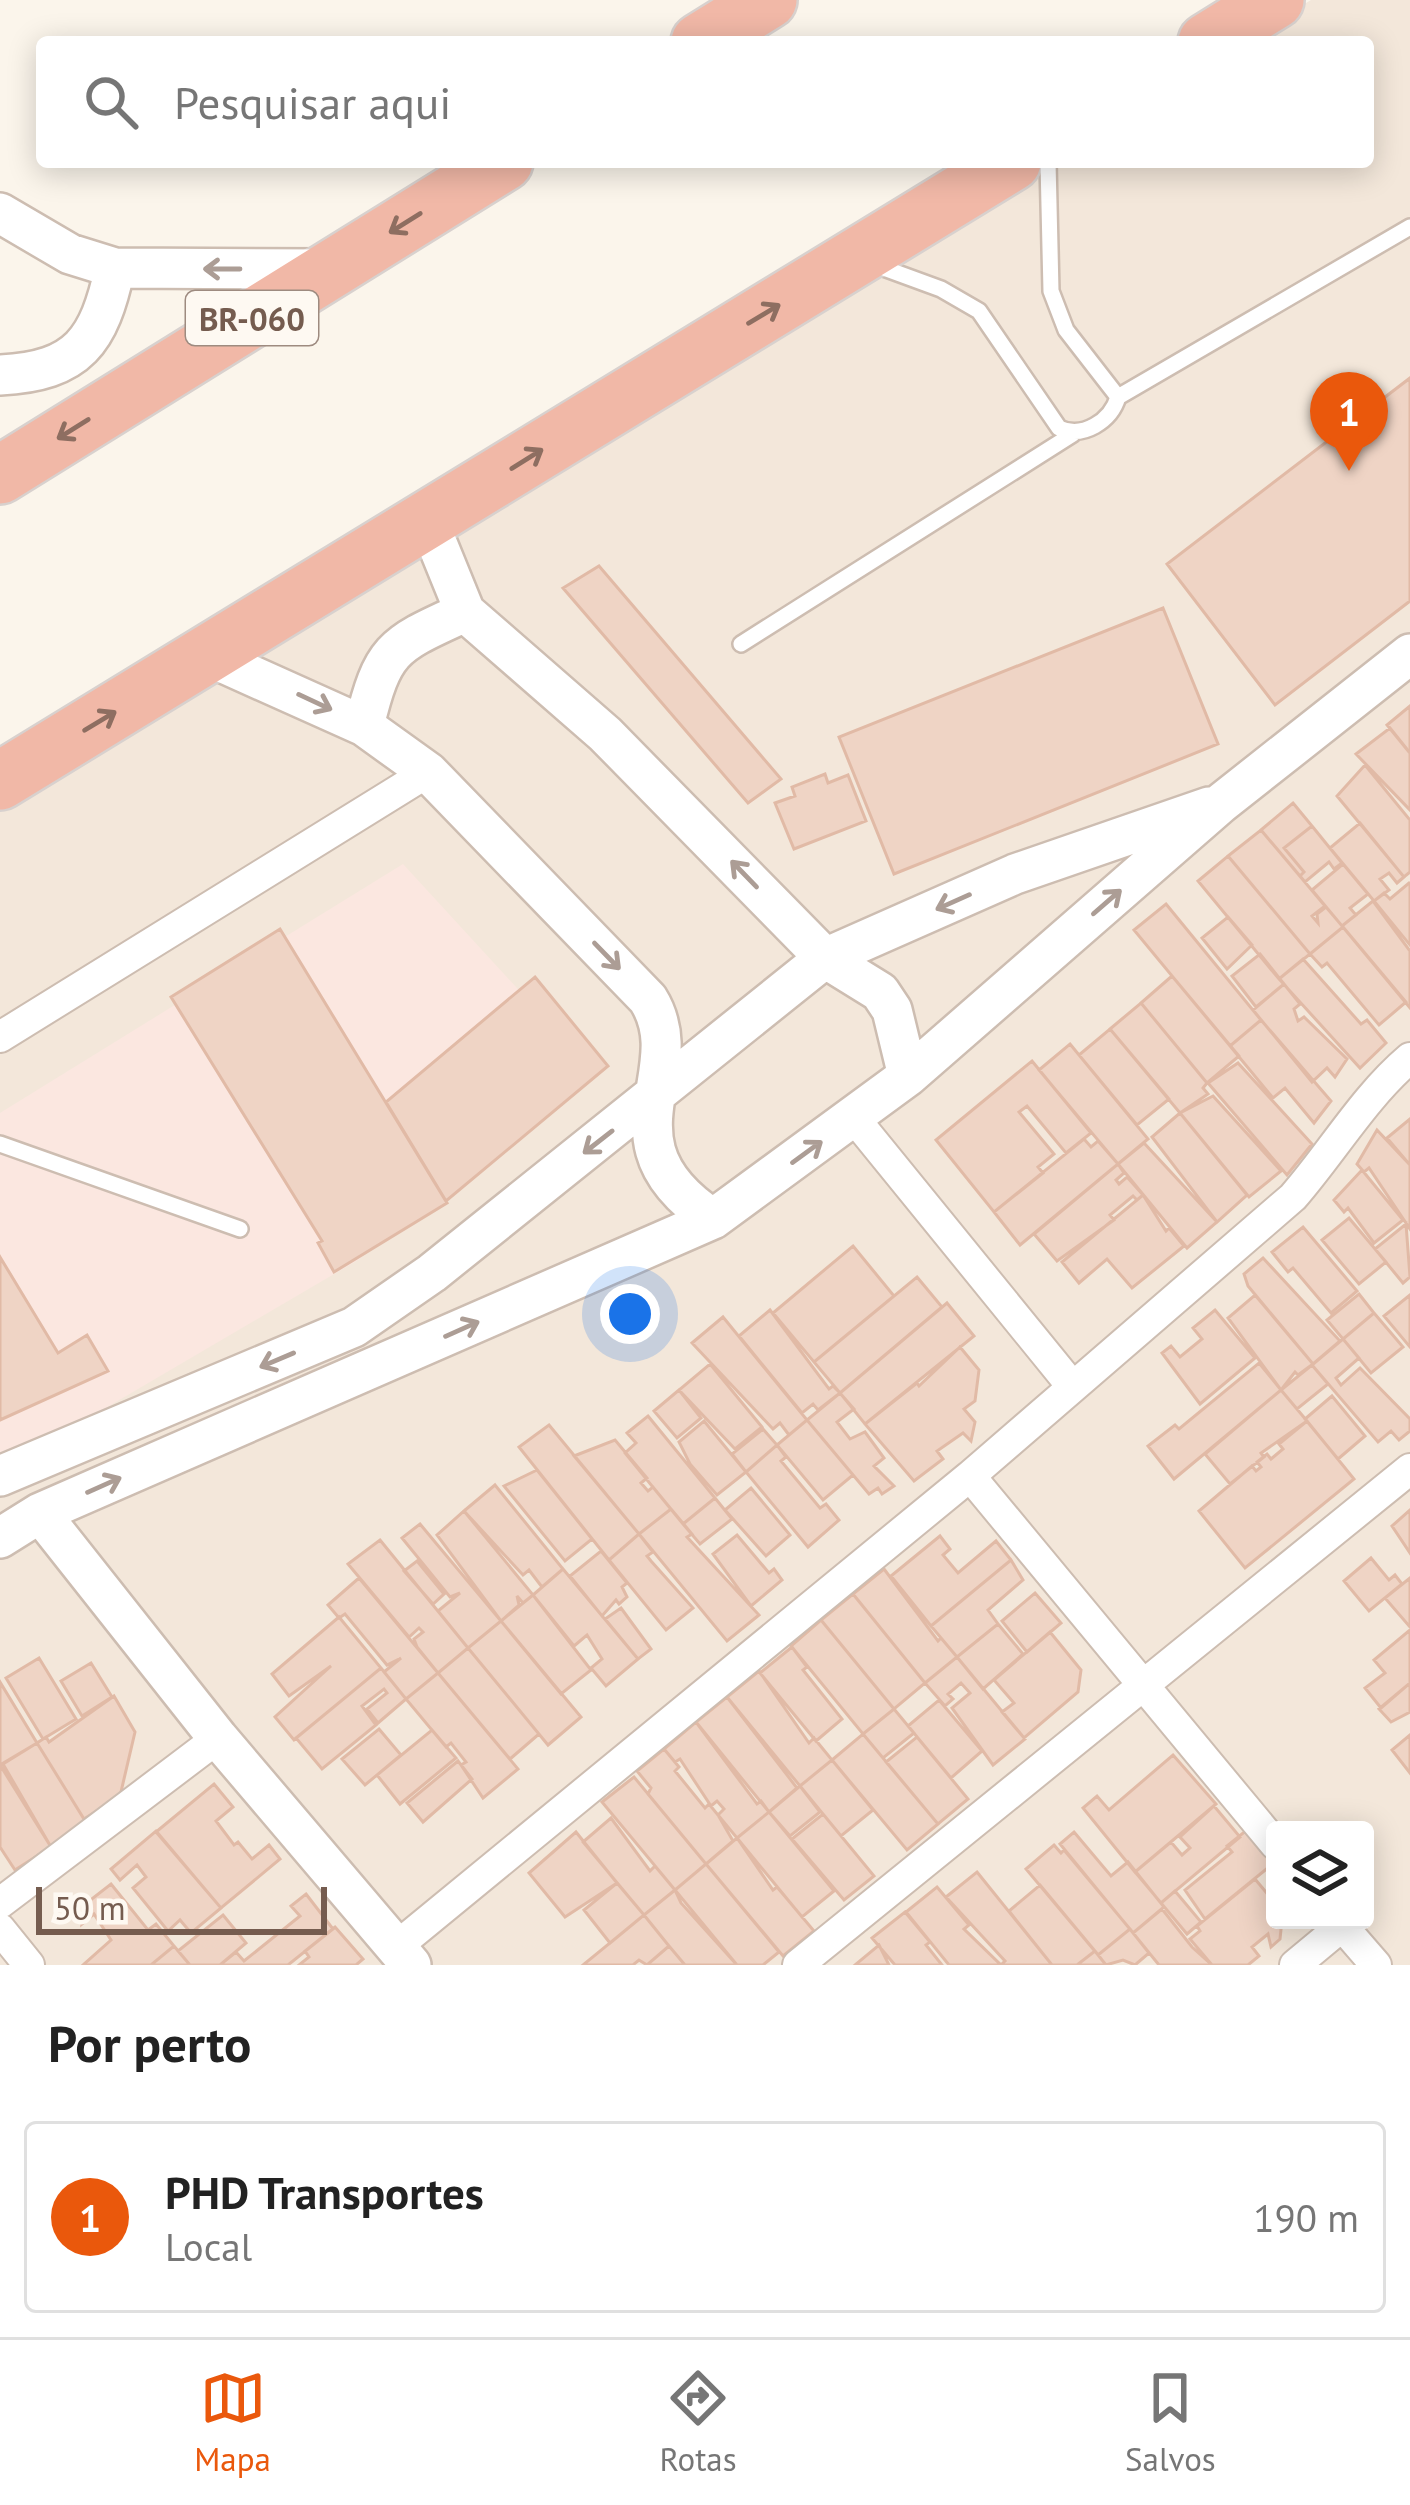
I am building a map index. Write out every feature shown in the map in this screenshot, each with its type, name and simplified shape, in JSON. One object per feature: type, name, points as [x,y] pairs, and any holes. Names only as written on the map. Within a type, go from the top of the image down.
[{"type":"highway","points":[[710,36],[768,0]]},
{"type":"highway","points":[[1217,36],[1275,0]]},
{"type":"highway","name":"BR-060","points":[[0,476],[494,168]]},
{"type":"highway","points":[[0,781],[1002,168]]},
{"type":"street","points":[[0,213],[70,254],[115,268],[330,269]]},
{"type":"street","points":[[0,375],[40,370],[80,351],[104,316],[115,268]]},
{"type":"street","points":[[428,520],[465,613],[605,734],[825,958],[880,992],[892,1010],[908,1076]]},
{"type":"street","points":[[364,726],[384,660],[400,644],[465,613]]},
{"type":"street","points":[[0,1538],[40,1513],[713,1219],[908,1076],[1220,803],[1410,653]]},
{"type":"street","points":[[208,656],[364,726],[428,772],[648,999],[658,1016],[654,1098],[658,1162],[683,1199],[713,1219]]},
{"type":"street","points":[[0,1037],[428,772]]},
{"type":"street","points":[[0,1476],[355,1327],[654,1098],[825,958],[1015,874],[1220,803]]},
{"type":"street","points":[[40,1513],[218,1738],[404,1956],[1293,1197],[1337,1146],[1377,1086],[1410,1058]]},
{"type":"street","points":[[854,1118],[1072,1386]]},
{"type":"street","points":[[798,1965],[1410,1469]]},
{"type":"street","points":[[970,1476],[1266,1833]]},
{"type":"street","points":[[0,1903],[218,1738]]},
{"type":"street","points":[[0,1929],[29,1965]]},
{"type":"street","points":[[1295,1965],[1334,1929]]},
{"type":"street","points":[[1345,1929],[1376,1965]]},
{"type":"lane","points":[[1048,168],[1051,291],[1066,330],[1118,397]]},
{"type":"lane","points":[[741,644],[1072,434],[1104,419],[1118,397],[1410,227]]},
{"type":"lane","points":[[856,258],[968,302],[993,327],[1059,428],[1072,434]]},
{"type":"lane","points":[[0,1144],[240,1229]]},
{"type":"shaded area","points":[[1311,0],[1410,0],[1410,1965],[0,1965],[0,805],[1037,168],[1374,168],[1374,36],[1252,36]]},
{"type":"shaded area","points":[[403,864],[583,1060],[358,1260],[0,1470],[0,1113]]},
{"type":"building","points":[[1410,378],[1410,601],[1275,705],[1167,564]]},
{"type":"building","points":[[599,566],[781,779],[748,803],[563,588]]},
{"type":"building","points":[[1163,608],[1218,744],[894,874],[839,737]]},
{"type":"building","points":[[1410,706],[1410,752],[1409,752],[1387,725]]},
{"type":"building","points":[[1390,728],[1410,753],[1410,810],[1356,754]]},
{"type":"building","points":[[1365,765],[1410,820],[1410,872],[1404,877],[1337,796]]},
{"type":"building","points":[[825,774],[828,783],[848,775],[866,821],[794,849],[775,803],[795,796],[792,787]]},
{"type":"building","points":[[1293,803],[1312,826],[1284,848],[1304,872],[1300,876],[1261,830]]},
{"type":"building","points":[[1360,823],[1404,877],[1397,883],[1389,873],[1380,879],[1389,890],[1374,901],[1330,848]]},
{"type":"building","points":[[1312,826],[1342,863],[1334,869],[1329,862],[1305,882],[1300,876],[1304,872],[1284,848]]},
{"type":"building","points":[[1261,830],[1325,906],[1312,916],[1318,923],[1317,914],[1326,907],[1343,927],[1310,954],[1228,856]]},
{"type":"building","points":[[1228,856],[1310,954],[1279,979],[1198,881]]},
{"type":"building","points":[[1343,864],[1368,894],[1350,908],[1356,915],[1342,926],[1312,890]]},
{"type":"building","points":[[1409,883],[1410,945],[1374,901],[1384,893],[1390,899]]},
{"type":"building","points":[[1373,901],[1410,951],[1410,1008],[1342,926]]},
{"type":"building","points":[[1166,904],[1261,1020],[1230,1046],[1134,930]]},
{"type":"building","points":[[1228,917],[1252,945],[1227,969],[1202,938]]},
{"type":"building","points":[[1343,927],[1406,1002],[1379,1025],[1327,963],[1322,967],[1310,954]]},
{"type":"building","points":[[280,929],[447,1203],[334,1272],[318,1243],[322,1241],[171,997]]},
{"type":"building","points":[[1260,954],[1284,984],[1256,1007],[1232,976]]},
{"type":"building","points":[[1303,959],[1361,1024],[1367,1020],[1386,1043],[1360,1068],[1279,979]]},
{"type":"building","points":[[1172,976],[1239,1056],[1207,1083],[1141,1003]]},
{"type":"building","points":[[535,977],[608,1066],[446,1201],[386,1102]]},
{"type":"building","points":[[1284,984],[1300,1004],[1294,1009],[1298,1021],[1304,1017],[1347,1059],[1335,1077],[1327,1068],[1312,1082],[1253,1010]]},
{"type":"building","points":[[1141,1003],[1207,1083],[1203,1088],[1208,1094],[1180,1113],[1110,1029]]},
{"type":"building","points":[[1261,1020],[1331,1101],[1314,1123],[1285,1088],[1273,1098],[1230,1046]]},
{"type":"building","points":[[1110,1029],[1169,1099],[1137,1125],[1079,1055]]},
{"type":"building","points":[[1070,1044],[1148,1139],[1118,1164],[1039,1070]]},
{"type":"building","points":[[1032,1061],[1091,1133],[1066,1153],[1027,1106],[1019,1112],[1054,1154],[1038,1167],[1043,1173],[994,1212],[936,1140]]},
{"type":"building","points":[[1238,1063],[1312,1144],[1287,1175],[1208,1083]]},
{"type":"building","points":[[1213,1096],[1281,1171],[1249,1197],[1180,1113]]},
{"type":"building","points":[[1180,1113],[1247,1195],[1217,1222],[1152,1137]]},
{"type":"building","points":[[1410,1119],[1410,1165],[1387,1138]]},
{"type":"building","points":[[1377,1130],[1410,1165],[1410,1229],[1369,1168],[1364,1172],[1357,1164]]},
{"type":"building","points":[[1084,1139],[1091,1147],[1098,1141],[1118,1164],[1020,1245],[994,1212]]},
{"type":"building","points":[[1144,1143],[1217,1222],[1187,1248],[1118,1164]]},
{"type":"building","points":[[1118,1164],[1124,1173],[1116,1180],[1119,1184],[1127,1177],[1143,1195],[1137,1200],[1133,1196],[1110,1215],[1114,1220],[1057,1261],[1034,1234]]},
{"type":"building","points":[[1362,1170],[1403,1220],[1374,1243],[1348,1208],[1344,1212],[1334,1200]]},
{"type":"building","points":[[1143,1195],[1166,1231],[1169,1228],[1184,1246],[1132,1288],[1107,1259],[1079,1283],[1062,1262]]},
{"type":"building","points":[[1349,1218],[1386,1262],[1359,1284],[1322,1240]]},
{"type":"building","points":[[1406,1224],[1410,1277],[1403,1283],[1375,1249]]},
{"type":"building","points":[[1303,1227],[1357,1291],[1331,1313],[1293,1268],[1288,1272],[1272,1252]]},
{"type":"building","points":[[853,1246],[894,1296],[814,1362],[773,1313]]},
{"type":"building","points":[[0,1257],[58,1353],[87,1335],[108,1371],[0,1420]]},
{"type":"building","points":[[1263,1258],[1340,1341],[1313,1364],[1248,1286],[1244,1274]]},
{"type":"building","points":[[917,1277],[942,1307],[840,1393],[814,1362]]},
{"type":"building","points":[[1359,1294],[1374,1313],[1343,1339],[1327,1320]]},
{"type":"building","points":[[1255,1295],[1313,1364],[1298,1375],[1295,1372],[1281,1390],[1228,1318]]},
{"type":"building","points":[[1410,1295],[1410,1347],[1384,1316]]},
{"type":"building","points":[[947,1303],[974,1336],[865,1424],[840,1393]]},
{"type":"building","points":[[770,1310],[829,1389],[833,1386],[840,1393],[818,1410],[813,1404],[802,1413],[739,1336]]},
{"type":"building","points":[[1215,1310],[1255,1358],[1200,1404],[1162,1353],[1171,1346],[1180,1357],[1202,1339],[1193,1328]]},
{"type":"building","points":[[1374,1313],[1403,1347],[1371,1373],[1343,1339]]},
{"type":"building","points":[[723,1317],[807,1420],[789,1435],[780,1423],[773,1429],[692,1343]]},
{"type":"building","points":[[1343,1339],[1359,1358],[1336,1378],[1341,1385],[1360,1368],[1410,1419],[1410,1431],[1399,1440],[1391,1431],[1378,1442],[1312,1365]]},
{"type":"building","points":[[960,1347],[979,1370],[975,1401],[964,1409],[975,1422],[971,1441],[963,1433],[937,1451],[943,1459],[914,1481],[865,1424],[917,1383],[919,1386]]},
{"type":"building","points":[[1259,1363],[1281,1390],[1174,1479],[1148,1446],[1175,1425],[1179,1429]]},
{"type":"building","points":[[710,1364],[762,1427],[735,1449],[679,1390]]},
{"type":"building","points":[[1312,1365],[1328,1384],[1297,1409],[1281,1390]]},
{"type":"building","points":[[679,1390],[701,1418],[677,1438],[654,1411]]},
{"type":"building","points":[[1281,1390],[1307,1421],[1261,1453],[1264,1457],[1230,1484],[1205,1454]]},
{"type":"building","points":[[840,1393],[854,1409],[837,1422],[850,1439],[865,1432],[884,1458],[874,1466],[894,1486],[882,1494],[878,1488],[869,1494],[807,1420]]},
{"type":"building","points":[[1332,1396],[1365,1436],[1338,1459],[1305,1419]]},
{"type":"building","points":[[648,1416],[715,1498],[683,1524],[625,1453],[636,1443],[627,1433]]},
{"type":"building","points":[[807,1420],[853,1475],[823,1500],[777,1445]]},
{"type":"building","points":[[704,1421],[746,1472],[717,1495],[690,1464],[679,1442]]},
{"type":"building","points":[[1307,1421],[1354,1479],[1245,1568],[1199,1511],[1252,1466],[1256,1471],[1261,1467],[1257,1462],[1267,1454],[1271,1459],[1283,1449],[1279,1444]]},
{"type":"building","points":[[549,1425],[639,1534],[609,1560],[519,1447]]},
{"type":"building","points":[[763,1429],[777,1445],[746,1472],[732,1454]]},
{"type":"building","points":[[615,1440],[647,1478],[641,1483],[648,1491],[653,1487],[671,1509],[639,1534],[574,1456]]},
{"type":"building","points":[[777,1445],[786,1457],[781,1461],[820,1508],[826,1504],[839,1520],[808,1547],[746,1472]]},
{"type":"building","points":[[537,1470],[592,1539],[565,1561],[504,1486]]},
{"type":"building","points":[[495,1485],[563,1569],[542,1587],[529,1570],[523,1575],[464,1511]]},
{"type":"building","points":[[751,1488],[790,1535],[766,1556],[725,1510]]},
{"type":"building","points":[[715,1498],[732,1519],[700,1544],[683,1524]]},
{"type":"building","points":[[671,1509],[692,1534],[687,1537],[759,1615],[727,1641],[639,1534]]},
{"type":"building","points":[[1410,1510],[1410,1553],[1392,1526]]},
{"type":"building","points":[[464,1511],[533,1595],[523,1603],[517,1596],[519,1605],[501,1621],[437,1535]]},
{"type":"building","points":[[420,1524],[501,1621],[468,1648],[438,1611],[460,1593],[450,1597],[402,1538]]},
{"type":"building","points":[[639,1534],[653,1552],[647,1556],[693,1608],[666,1630],[609,1560]]},
{"type":"building","points":[[737,1535],[769,1573],[774,1569],[782,1580],[751,1606],[713,1554]]},
{"type":"building","points":[[940,1536],[950,1549],[943,1555],[958,1573],[996,1541],[1011,1560],[931,1626],[891,1576]]},
{"type":"building","points":[[380,1540],[468,1648],[438,1673],[414,1639],[423,1632],[419,1628],[409,1637],[348,1564]]},
{"type":"building","points":[[601,1551],[627,1583],[622,1587],[627,1597],[619,1604],[616,1600],[602,1616],[570,1576]]},
{"type":"building","points":[[1371,1558],[1389,1580],[1395,1575],[1402,1584],[1369,1611],[1344,1581]]},
{"type":"building","points":[[1011,1560],[1023,1580],[988,1610],[998,1624],[957,1657],[931,1626]]},
{"type":"building","points":[[417,1561],[444,1594],[433,1604],[404,1571]]},
{"type":"building","points":[[563,1569],[638,1659],[606,1686],[591,1668],[602,1659],[587,1635],[574,1646],[533,1595]]},
{"type":"building","points":[[884,1569],[938,1641],[941,1638],[957,1657],[925,1683],[853,1594]]},
{"type":"building","points":[[359,1578],[438,1673],[406,1699],[384,1672],[401,1658],[387,1665],[345,1614],[339,1618],[328,1605]]},
{"type":"building","points":[[1410,1578],[1410,1627],[1385,1598]]},
{"type":"building","points":[[1035,1593],[1061,1623],[1027,1652],[1002,1621]]},
{"type":"building","points":[[853,1594],[925,1683],[894,1709],[821,1620]]},
{"type":"building","points":[[533,1595],[591,1670],[561,1694],[501,1621]]},
{"type":"building","points":[[621,1608],[651,1649],[638,1659],[605,1619]]},
{"type":"building","points":[[339,1617],[381,1668],[294,1740],[275,1717],[331,1666],[289,1696],[272,1674]]},
{"type":"building","points":[[821,1620],[894,1709],[863,1734],[791,1646]]},
{"type":"building","points":[[501,1621],[581,1717],[548,1745],[468,1648]]},
{"type":"building","points":[[998,1624],[1023,1654],[983,1689],[957,1657]]},
{"type":"building","points":[[1410,1630],[1410,1683],[1381,1708],[1365,1688],[1385,1673],[1374,1660]]},
{"type":"building","points":[[1050,1632],[1081,1670],[1078,1692],[1024,1738],[1002,1712],[1014,1703],[994,1680]]},
{"type":"building","points":[[792,1647],[807,1667],[803,1670],[842,1719],[816,1741],[760,1673]]},
{"type":"building","points":[[468,1648],[539,1734],[510,1759],[438,1673]]},
{"type":"building","points":[[957,1657],[1025,1739],[993,1765],[952,1708],[970,1693],[961,1683],[948,1694],[953,1699],[945,1706],[925,1683]]},
{"type":"building","points":[[39,1658],[76,1719],[43,1739],[6,1678]]},
{"type":"building","points":[[91,1663],[112,1697],[82,1716],[61,1681]]},
{"type":"building","points":[[381,1668],[406,1699],[378,1723],[367,1709],[387,1693],[384,1689],[362,1706],[376,1725],[322,1769],[296,1738]]},
{"type":"building","points":[[759,1671],[809,1743],[814,1738],[832,1760],[800,1786],[727,1697]]},
{"type":"building","points":[[438,1673],[518,1769],[483,1798],[461,1765],[466,1762],[451,1743],[446,1747],[406,1699]]},
{"type":"building","points":[[0,1682],[37,1743],[0,1765]]},
{"type":"building","points":[[1410,1683],[1410,1712],[1391,1722],[1379,1709]]},
{"type":"building","points":[[114,1696],[135,1732],[120,1796],[84,1819],[37,1743],[46,1737],[49,1742]]},
{"type":"building","points":[[727,1697],[797,1788],[769,1812],[696,1722]]},
{"type":"building","points":[[939,1700],[982,1751],[951,1778],[908,1726]]},
{"type":"building","points":[[894,1709],[914,1733],[883,1758],[863,1734]]},
{"type":"building","points":[[696,1722],[757,1804],[761,1801],[769,1812],[737,1838],[718,1815],[724,1809],[717,1801],[711,1806],[680,1759],[675,1762],[664,1749]]},
{"type":"building","points":[[379,1729],[401,1755],[365,1785],[342,1759]]},
{"type":"building","points":[[432,1730],[456,1758],[400,1804],[377,1775]]},
{"type":"building","points":[[863,1734],[938,1824],[907,1850],[832,1760]]},
{"type":"building","points":[[1410,1735],[1410,1773],[1392,1750]]},
{"type":"building","points":[[917,1737],[968,1799],[938,1824],[886,1762]]},
{"type":"building","points":[[37,1743],[87,1824],[51,1847],[3,1764]]},
{"type":"building","points":[[664,1749],[679,1767],[675,1771],[705,1808],[709,1804],[733,1841],[706,1864],[648,1794],[651,1788],[637,1771]]},
{"type":"building","points":[[1173,1755],[1216,1804],[1135,1872],[1083,1808],[1097,1796],[1109,1810]]},
{"type":"building","points":[[832,1760],[873,1810],[841,1836],[800,1786]]},
{"type":"building","points":[[458,1761],[472,1779],[423,1822],[407,1803]]},
{"type":"building","points":[[0,1765],[51,1847],[15,1870],[0,1847]]},
{"type":"building","points":[[634,1777],[706,1864],[675,1890],[602,1802]]},
{"type":"building","points":[[214,1784],[233,1807],[216,1821],[234,1845],[238,1842],[252,1859],[269,1845],[280,1859],[221,1908],[156,1832]]},
{"type":"building","points":[[800,1786],[820,1812],[790,1836],[769,1812]]},
{"type":"building","points":[[1214,1806],[1240,1837],[1161,1903],[1135,1872],[1171,1842],[1182,1855],[1190,1848],[1180,1837]]},
{"type":"building","points":[[769,1812],[834,1891],[802,1917],[737,1838]]},
{"type":"building","points":[[823,1814],[874,1876],[844,1900],[792,1839]]},
{"type":"building","points":[[611,1818],[650,1871],[655,1866],[675,1890],[644,1915],[583,1842]]},
{"type":"building","points":[[1248,1829],[1266,1851],[1266,1869],[1205,1919],[1185,1890],[1232,1852],[1227,1846]]},
{"type":"building","points":[[156,1831],[221,1908],[191,1933],[180,1920],[168,1931],[133,1888],[146,1877],[137,1865],[120,1880],[111,1869]]},
{"type":"building","points":[[576,1832],[617,1883],[565,1917],[529,1873]]},
{"type":"building","points":[[1074,1832],[1111,1876],[1128,1862],[1164,1907],[1133,1933],[1060,1844]]},
{"type":"building","points":[[737,1838],[773,1890],[777,1887],[814,1931],[783,1956],[706,1864]]},
{"type":"building","points":[[1054,1845],[1061,1853],[1064,1850],[1130,1929],[1098,1955],[1026,1869]]},
{"type":"building","points":[[706,1864],[779,1952],[763,1965],[737,1965],[675,1890]]},
{"type":"building","points":[[977,1872],[1052,1965],[1001,1965],[1005,1961],[946,1897]]},
{"type":"building","points":[[1255,1879],[1266,1892],[1266,1929],[1281,1929],[1280,1939],[1271,1947],[1268,1934],[1252,1947],[1259,1956],[1248,1965],[1212,1965],[1190,1939],[1200,1931],[1197,1926]]},
{"type":"building","points":[[617,1883],[644,1915],[610,1943],[584,1910]]},
{"type":"building","points":[[111,1884],[148,1930],[156,1924],[174,1946],[151,1965],[83,1965],[111,1940],[94,1914],[82,1924],[84,1905]]},
{"type":"building","points":[[1040,1885],[1095,1951],[1077,1965],[1052,1965],[1009,1911]]},
{"type":"building","points":[[937,1887],[969,1925],[964,1929],[1001,1965],[949,1965],[906,1912]]},
{"type":"building","points":[[675,1890],[681,1903],[737,1965],[685,1965],[669,1946],[644,1915]]},
{"type":"building","points":[[1175,1891],[1201,1922],[1187,1934],[1161,1903]]},
{"type":"building","points":[[306,1894],[333,1929],[288,1965],[220,1965],[236,1952],[244,1961],[300,1916],[291,1906]]},
{"type":"building","points":[[1162,1909],[1212,1965],[1159,1965],[1133,1933]]},
{"type":"building","points":[[905,1912],[942,1965],[895,1965],[872,1938]]},
{"type":"building","points":[[223,1915],[246,1943],[220,1965],[190,1965],[178,1951]]},
{"type":"building","points":[[644,1915],[669,1946],[647,1965],[639,1960],[633,1965],[583,1965]]},
{"type":"building","points":[[335,1927],[363,1959],[356,1965],[299,1965],[309,1957],[305,1951]]},
{"type":"building","points":[[1130,1929],[1149,1953],[1135,1965],[1123,1960],[1106,1965],[1098,1955]]},
{"type":"building","points":[[879,1945],[889,1965],[855,1965]]},
{"type":"building","points":[[174,1946],[190,1965],[151,1965]]},
{"type":"building","points":[[669,1946],[685,1965],[647,1965]]},
{"type":"building","points":[[1095,1951],[1106,1965],[1077,1965]]},
{"type":"place","name":"PHD Transportes","points":[[1349,471]]}]
